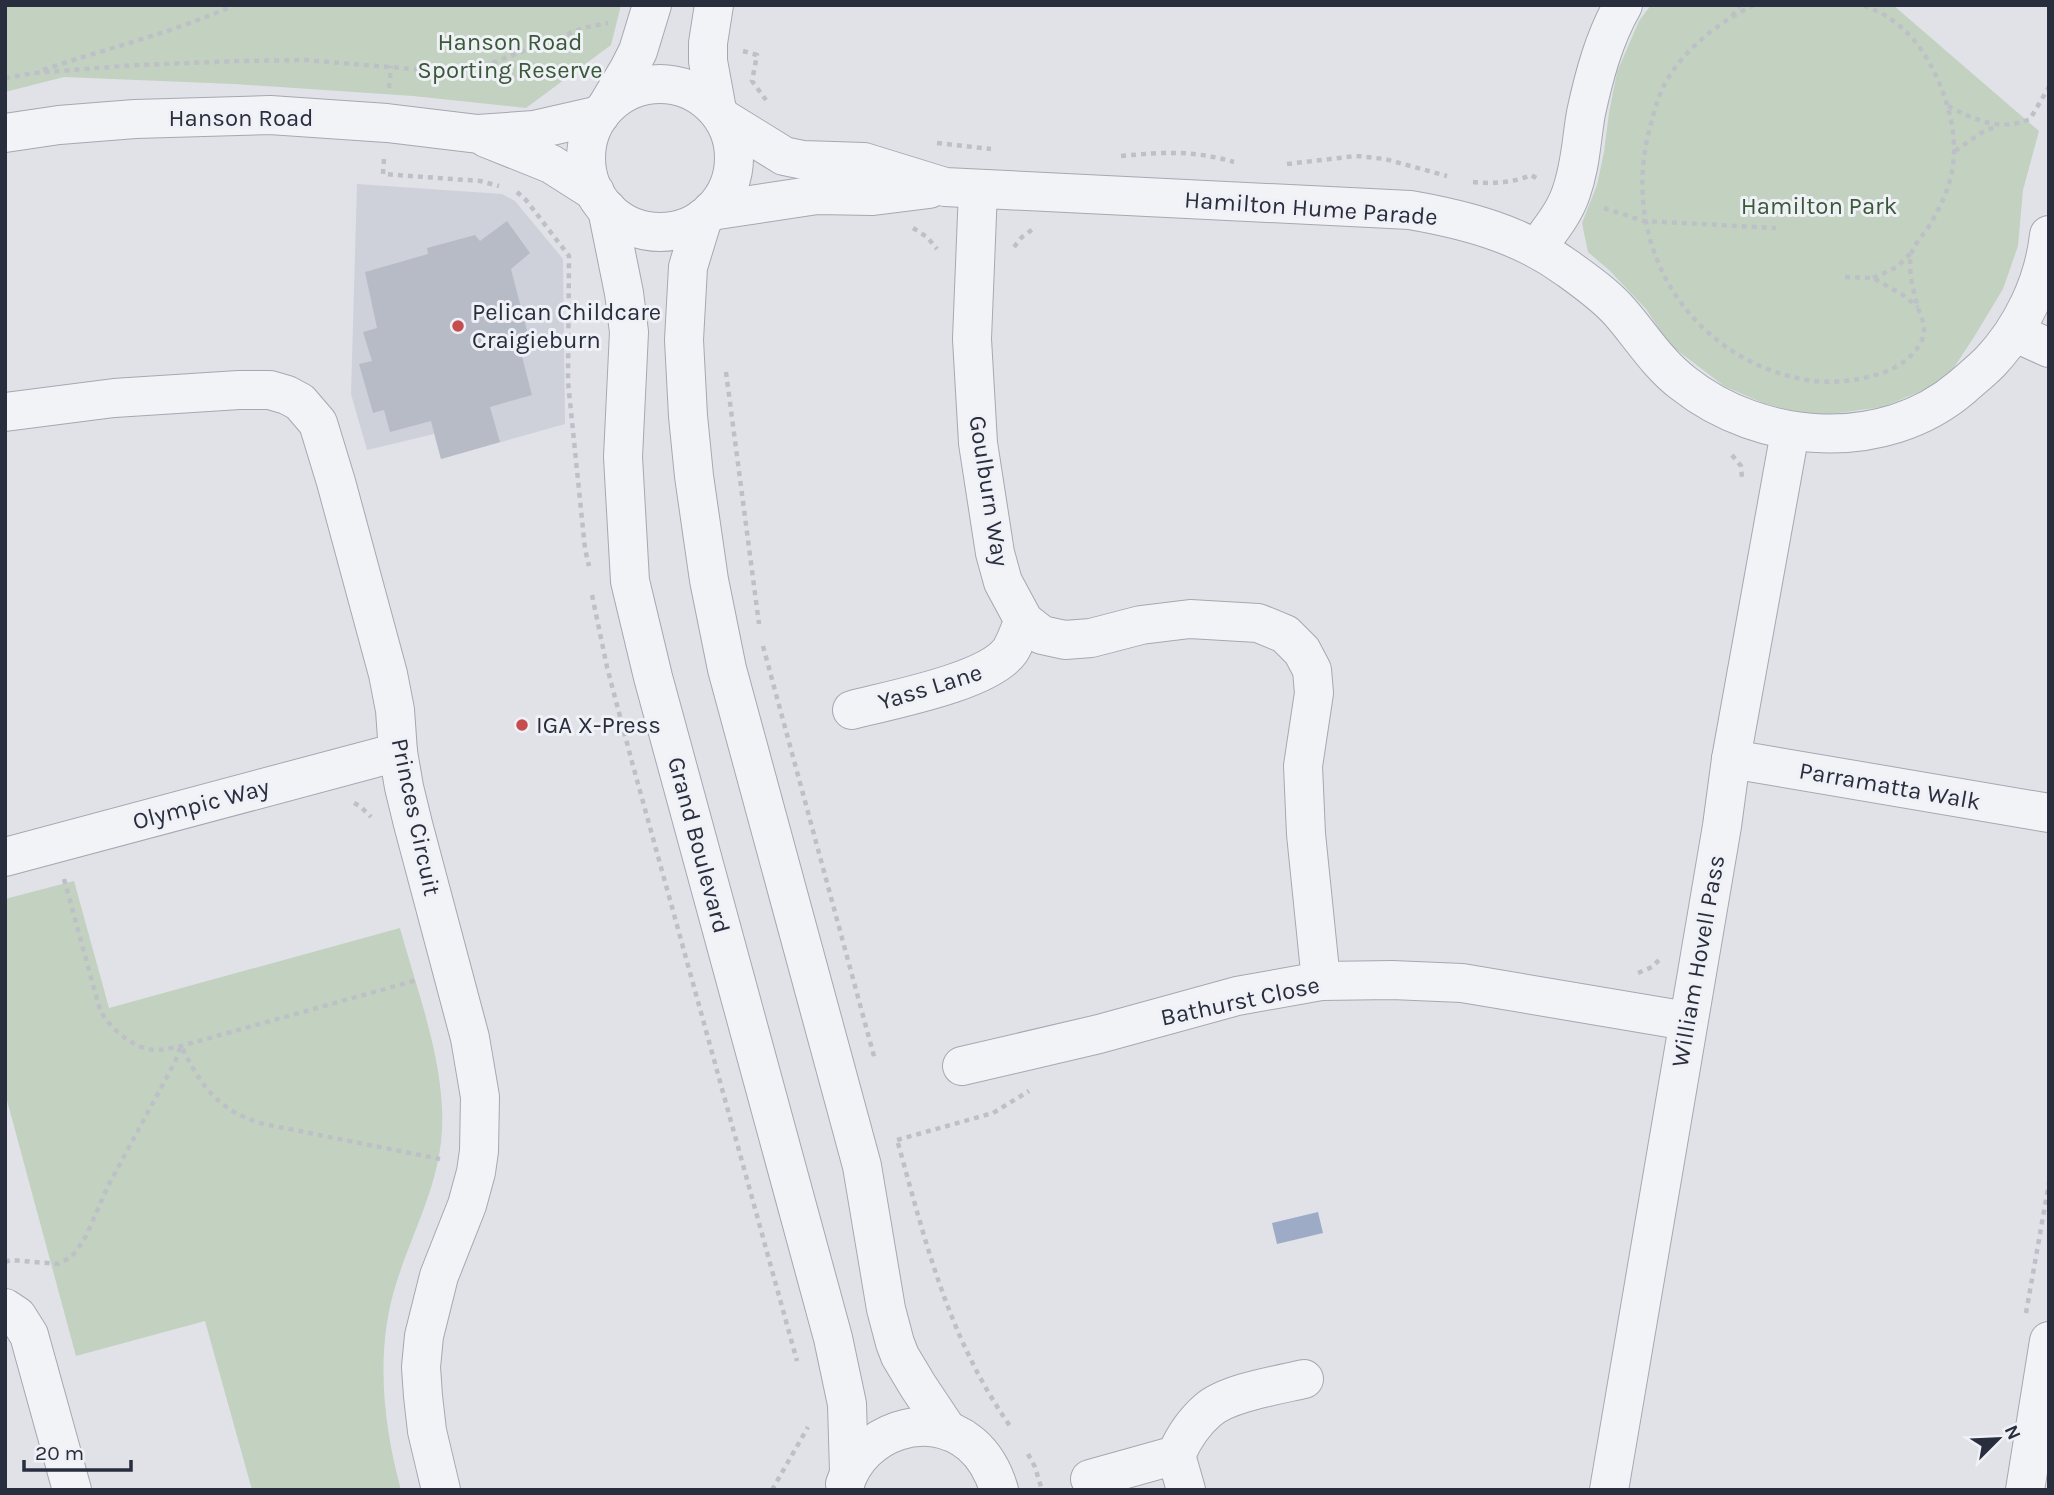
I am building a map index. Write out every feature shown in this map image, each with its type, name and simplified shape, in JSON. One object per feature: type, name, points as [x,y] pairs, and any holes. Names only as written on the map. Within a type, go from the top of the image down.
[{"type":"street","points":[[648,16],[638,51],[590,133],[586,153],[588,173],[601,201],[624,222],[644,230],[665,232],[685,228],[707,215],[727,192],[734,168],[733,142],[721,115],[708,61],[714,5]]},
{"type":"street","points":[[1537,248],[1571,195],[1596,74],[1610,27],[1623,5]]},
{"type":"street","points":[[603,110],[627,91],[651,84],[675,85],[699,94],[721,115]]},
{"type":"street","name":"Hanson Road","points":[[5,132],[135,119],[270,115],[387,123],[478,134],[534,130],[603,110]]},
{"type":"street","name":"Hamilton Hume Parade","points":[[721,115],[761,144],[784,156],[803,160],[864,162],[961,188]]},
{"type":"street","name":"Hanson Road","points":[[478,134],[551,164],[601,201]]},
{"type":"street","name":"Hamilton Hume Parade","points":[[707,215],[817,195],[873,196],[961,188],[1410,211],[1452,217],[1492,229],[1537,248],[1567,268],[1611,304],[1660,363],[1683,384],[1716,405],[1753,421],[1790,432],[1814,434],[1847,433],[1896,424],[1955,393],[1989,363],[2014,332],[2039,280],[2049,235]]},
{"type":"street","name":"Goulburn Way","points":[[961,188],[977,246],[972,339],[978,443],[995,553],[1003,582],[1024,621]]},
{"type":"street","name":"Grand Boulevard","points":[[601,201],[624,293],[629,332],[623,457],[630,580],[653,677],[834,1338],[847,1404],[846,1481]]},
{"type":"street","points":[[707,215],[688,267],[684,340],[694,476],[709,580],[727,669],[862,1166],[892,1332],[900,1356],[948,1431]]},
{"type":"street","points":[[2014,332],[2049,348]]},
{"type":"street","name":"Princes Circuit","points":[[5,412],[114,398],[270,390],[300,402],[318,423],[388,674],[395,710],[398,752],[413,824],[470,1038],[480,1097],[476,1172],[467,1205],[439,1276],[424,1336],[421,1367],[424,1407],[441,1490]]},
{"type":"street","name":"William Hovell Pass","points":[[1608,1490],[1722,826],[1731,759],[1790,432]]},
{"type":"street","points":[[1024,621],[1042,635],[1065,640],[1091,638],[1141,625],[1190,619],[1258,623],[1285,634],[1302,652],[1312,670],[1314,693],[1303,766],[1306,834],[1321,981]]},
{"type":"street","name":"Yass Lane","points":[[852,710],[964,680],[992,667],[1010,651],[1024,621]]},
{"type":"street","name":"Olympic Way","points":[[5,857],[398,752]]},
{"type":"street","name":"Parramatta Walk","points":[[1731,759],[2049,813]]},
{"type":"street","name":"Bathurst Close","points":[[962,1066],[1099,1034],[1237,996],[1321,981],[1462,983],[1687,1021]]},
{"type":"street","points":[[5,1308],[17,1315],[29,1335],[72,1490]]},
{"type":"street","points":[[2025,1490],[2049,1341]]},
{"type":"street","points":[[1090,1479],[1181,1472],[1184,1438],[1209,1409],[1228,1398],[1304,1379]]},
{"type":"street","points":[[846,1481],[863,1452],[881,1438],[902,1429],[925,1427],[948,1431],[971,1444],[989,1464],[999,1490]]},
{"type":"path","points":[[34,73],[97,51],[162,34],[234,5]]},
{"type":"path","points":[[1732,17],[1740,5]]},
{"type":"path","points":[[1754,5],[1707,35],[1686,55],[1667,80],[1654,111],[1642,174],[1644,221],[1669,286],[1685,310],[1703,329],[1747,360],[1815,383],[1837,382],[1881,373],[1899,366],[1921,342],[1925,324],[1911,277],[1912,251]]},
{"type":"path","points":[[1845,277],[1873,278],[1897,267],[1912,251],[1950,186],[1955,151],[1948,106],[1922,50],[1906,30],[1890,17],[1862,5]]},
{"type":"path","points":[[5,78],[34,73],[136,65],[305,60],[449,72],[491,65],[583,27],[648,16]]},
{"type":"path","points":[[757,55],[751,81],[767,101]]},
{"type":"path","points":[[1955,151],[1998,126],[2031,119],[2049,87]]},
{"type":"path","points":[[1948,106],[1969,117],[1998,126]]},
{"type":"path","points":[[927,142],[995,150]]},
{"type":"path","points":[[1108,156],[1170,151],[1208,154],[1246,166]]},
{"type":"path","points":[[1282,165],[1356,156],[1385,159],[1449,176]]},
{"type":"path","points":[[1462,180],[1498,183],[1531,175],[1571,195],[1644,221],[1776,228]]},
{"type":"path","points":[[904,226],[927,237],[936,249],[956,245],[1013,249],[1022,237],[1044,226]]},
{"type":"path","points":[[1873,278],[1918,307]]},
{"type":"path","points":[[726,371],[761,636],[875,1060]]},
{"type":"path","points":[[1724,449],[1737,458],[1741,466],[1740,486]]},
{"type":"path","points":[[349,802],[367,811],[373,820]]},
{"type":"path","points":[[63,877],[97,1000],[105,1019],[126,1038],[150,1049],[181,1046],[419,980],[415,967]]},
{"type":"path","points":[[1613,1009],[1618,974],[1642,972],[1652,967],[1664,952]]},
{"type":"path","points":[[181,1046],[197,1077],[211,1095],[236,1115],[248,1120],[443,1159],[443,1152]]},
{"type":"path","points":[[5,1262],[11,1260],[58,1264],[77,1250],[181,1046]]},
{"type":"path","points":[[1016,1436],[971,1360],[948,1311],[929,1255],[897,1140],[993,1113],[1033,1089]]},
{"type":"path","points":[[1024,1446],[1035,1467],[1042,1490]]},
{"type":"shaded area","name":"Pelican Childcare Craigieburn","points":[[357,184],[502,194],[515,201],[563,259],[565,424],[441,459],[434,434],[367,450],[351,394]]},
{"type":"green space","name":"Hanson Road Sporting Reserve","points":[[5,5],[621,5],[611,45],[526,108],[413,96],[234,84],[64,77],[5,92]]},
{"type":"green space","name":"Hamilton Park","points":[[1651,5],[1893,5],[2039,131],[2023,190],[2018,246],[2003,289],[1945,381],[1883,407],[1815,416],[1765,404],[1724,386],[1669,344],[1646,309],[1588,252],[1582,223],[1597,185],[1617,72],[1639,21]]},
{"type":"green space","points":[[74,881],[109,1008],[400,928],[430,1034],[442,1116],[441,1142],[434,1179],[396,1284],[385,1335],[386,1413],[401,1490],[252,1490],[205,1321],[76,1356],[5,1093],[5,899]]},
{"type":"water","points":[[1318,1212],[1323,1233],[1277,1244],[1272,1223]]},
{"type":"building","points":[[507,221],[530,253],[511,269],[532,350],[521,353],[532,395],[490,407],[500,442],[441,459],[431,421],[390,432],[384,410],[373,413],[359,364],[372,361],[363,332],[377,328],[365,272],[428,254],[427,248],[475,235],[480,241]]},
{"type":"place","name":"Pelican Childcare Craigieburn","points":[[458,326]]},
{"type":"place","name":"IGA X-Press","points":[[522,725]]}]
